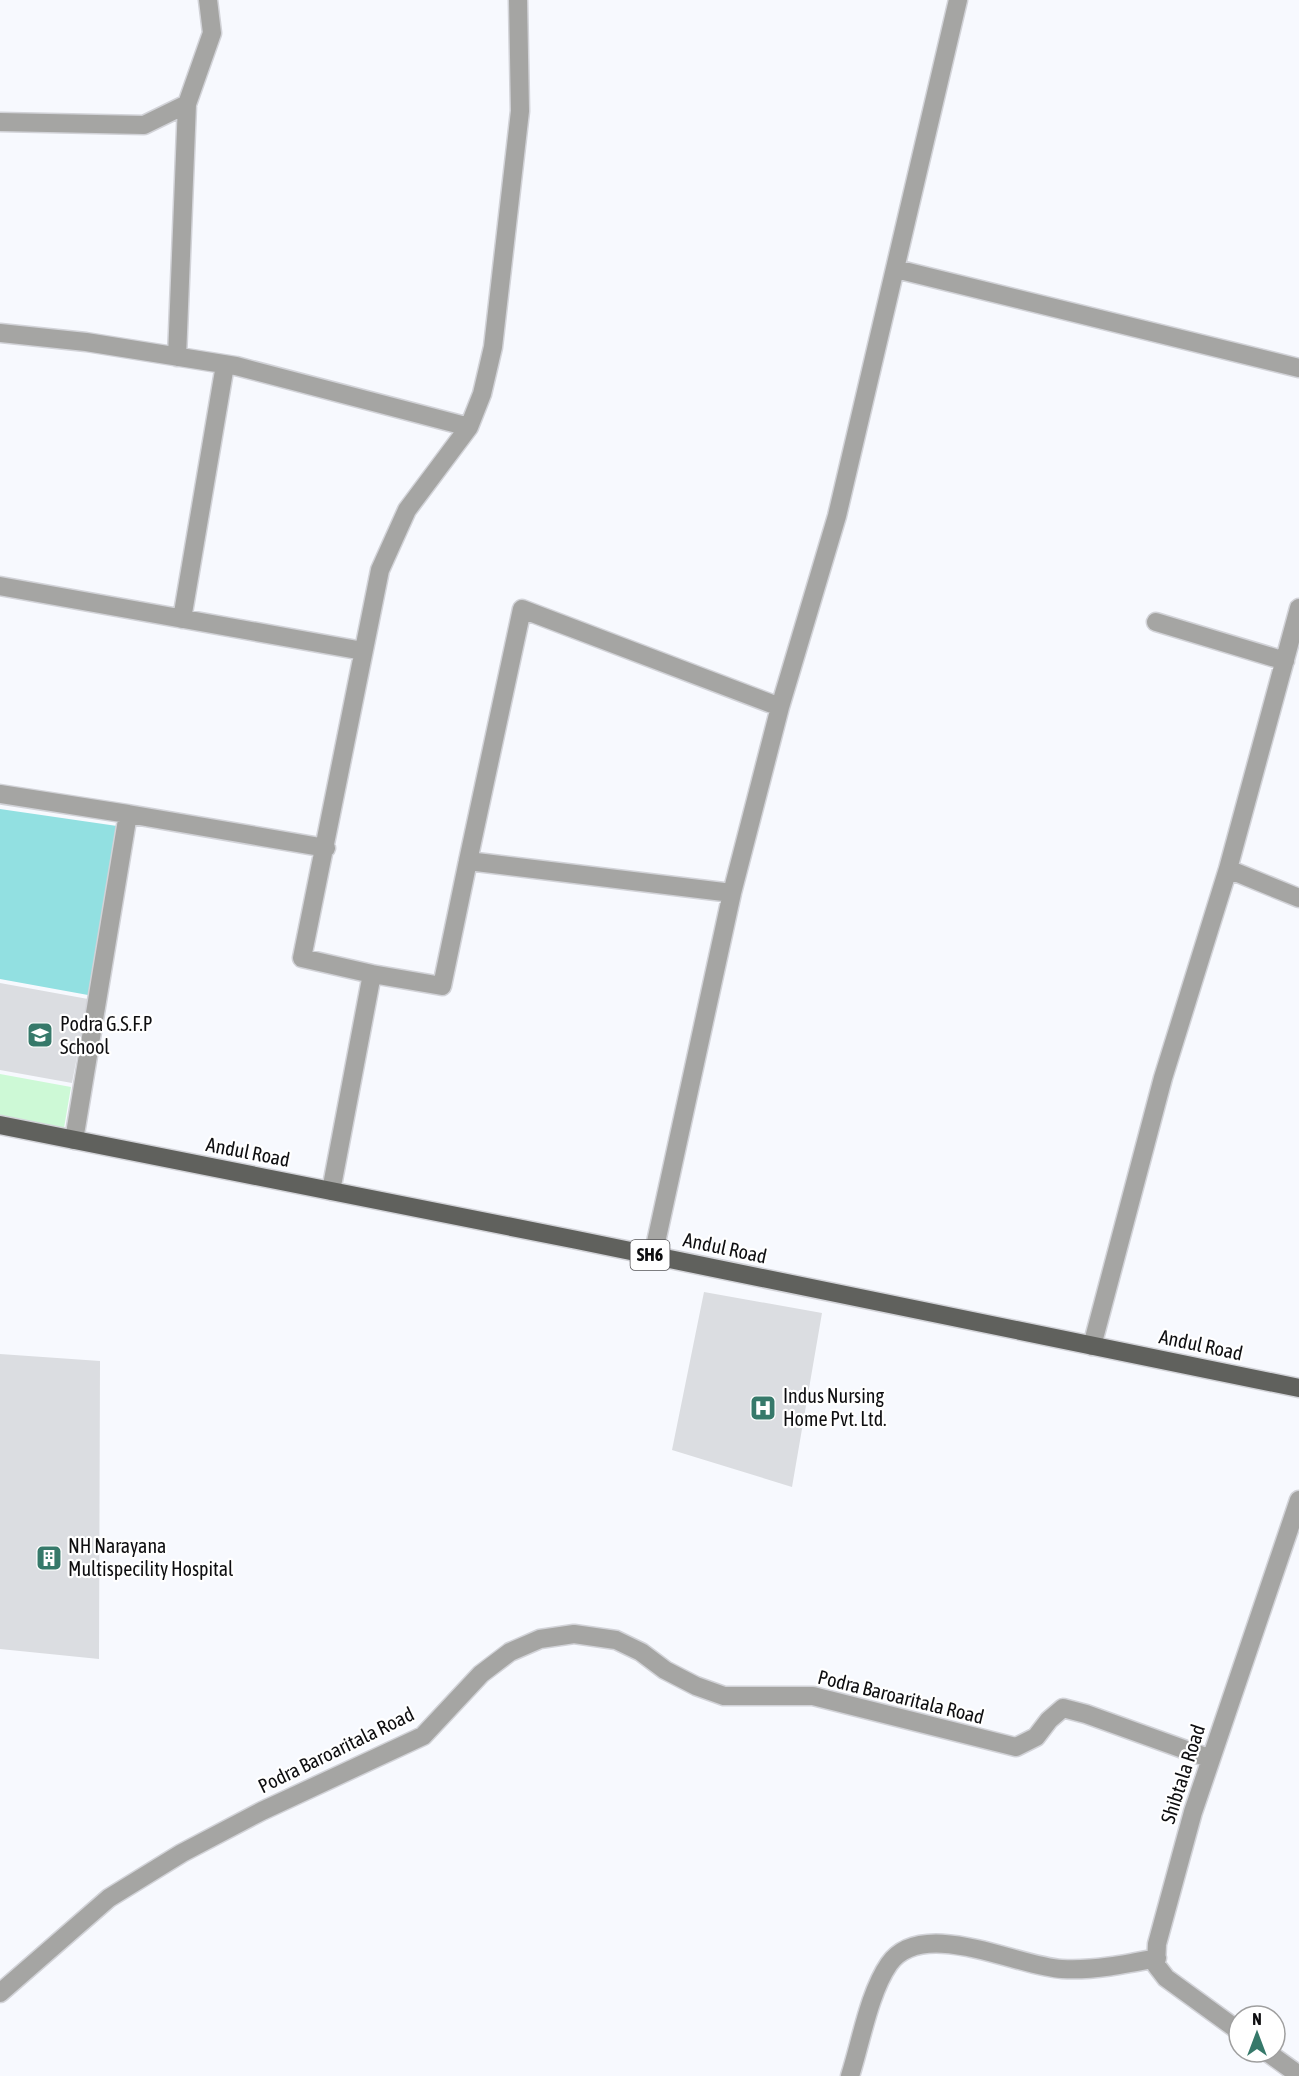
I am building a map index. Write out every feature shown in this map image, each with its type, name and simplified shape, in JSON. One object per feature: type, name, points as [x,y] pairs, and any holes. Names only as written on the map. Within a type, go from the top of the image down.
[{"type":"main road","name":"Andul Road","points":[[0,1125],[1299,1388]]},
{"type":"street","points":[[177,357],[187,104],[212,33],[208,0]]},
{"type":"street","points":[[518,0],[520,111],[493,347],[482,394],[469,427],[407,510],[380,570],[326,848],[302,958],[372,974],[442,986],[522,609],[780,707]]},
{"type":"street","points":[[653,1256],[732,893],[780,707],[837,516],[958,0]]},
{"type":"street","points":[[0,122],[144,125],[187,104]]},
{"type":"street","points":[[896,269],[1299,368]]},
{"type":"street","points":[[0,333],[86,342],[225,365],[469,427]]},
{"type":"street","points":[[182,619],[225,365]]},
{"type":"street","points":[[0,586],[363,651]]},
{"type":"street","points":[[1092,1346],[1163,1078],[1228,869],[1299,608]]},
{"type":"street","points":[[1156,622],[1285,661]]},
{"type":"street","points":[[0,794],[326,848]]},
{"type":"street","points":[[74,1140],[128,814]]},
{"type":"street","points":[[468,861],[732,893]]},
{"type":"street","points":[[1228,869],[1299,898]]},
{"type":"street","points":[[331,1191],[372,974]]},
{"type":"street","name":"Shibtala Road","points":[[1157,1958],[1157,1944],[1211,1759],[1299,1500]]},
{"type":"street","name":"Podra Baroaritala Road","points":[[0,1993],[109,1898],[182,1852],[262,1811],[423,1736],[481,1674],[510,1653],[540,1639],[574,1634],[616,1640],[641,1652],[686,1680],[724,1696],[813,1696],[1016,1748],[1036,1737],[1049,1720],[1063,1708],[1086,1714],[1211,1759]]},
{"type":"street","points":[[850,2076],[879,1981],[890,1962],[903,1952],[947,1943],[1061,1970],[1157,1958],[1156,1965],[1166,1978],[1227,2022]]},
{"type":"street","points":[[1284,2064],[1299,2075]]},
{"type":"green space","points":[[0,1074],[71,1087],[64,1128],[0,1115]]},
{"type":"water","points":[[0,809],[117,826],[88,995],[0,979]]},
{"type":"building","name":"Podra G.S.F.P School","points":[[0,983],[88,999],[72,1083],[0,1070]]},
{"type":"building","points":[[704,1292],[822,1313],[792,1487],[672,1450]]},
{"type":"building","name":"NH Narayana Multispecility Hospital","points":[[0,1354],[100,1361],[99,1659],[0,1649]]},
{"type":"place","name":"Podra G.S.F.P School","points":[[40,1035]]},
{"type":"place","name":"Indus Nursing Home Pvt. Ltd.","points":[[763,1408]]},
{"type":"place","name":"NH Narayana Multispecility Hospital","points":[[49,1558]]}]
